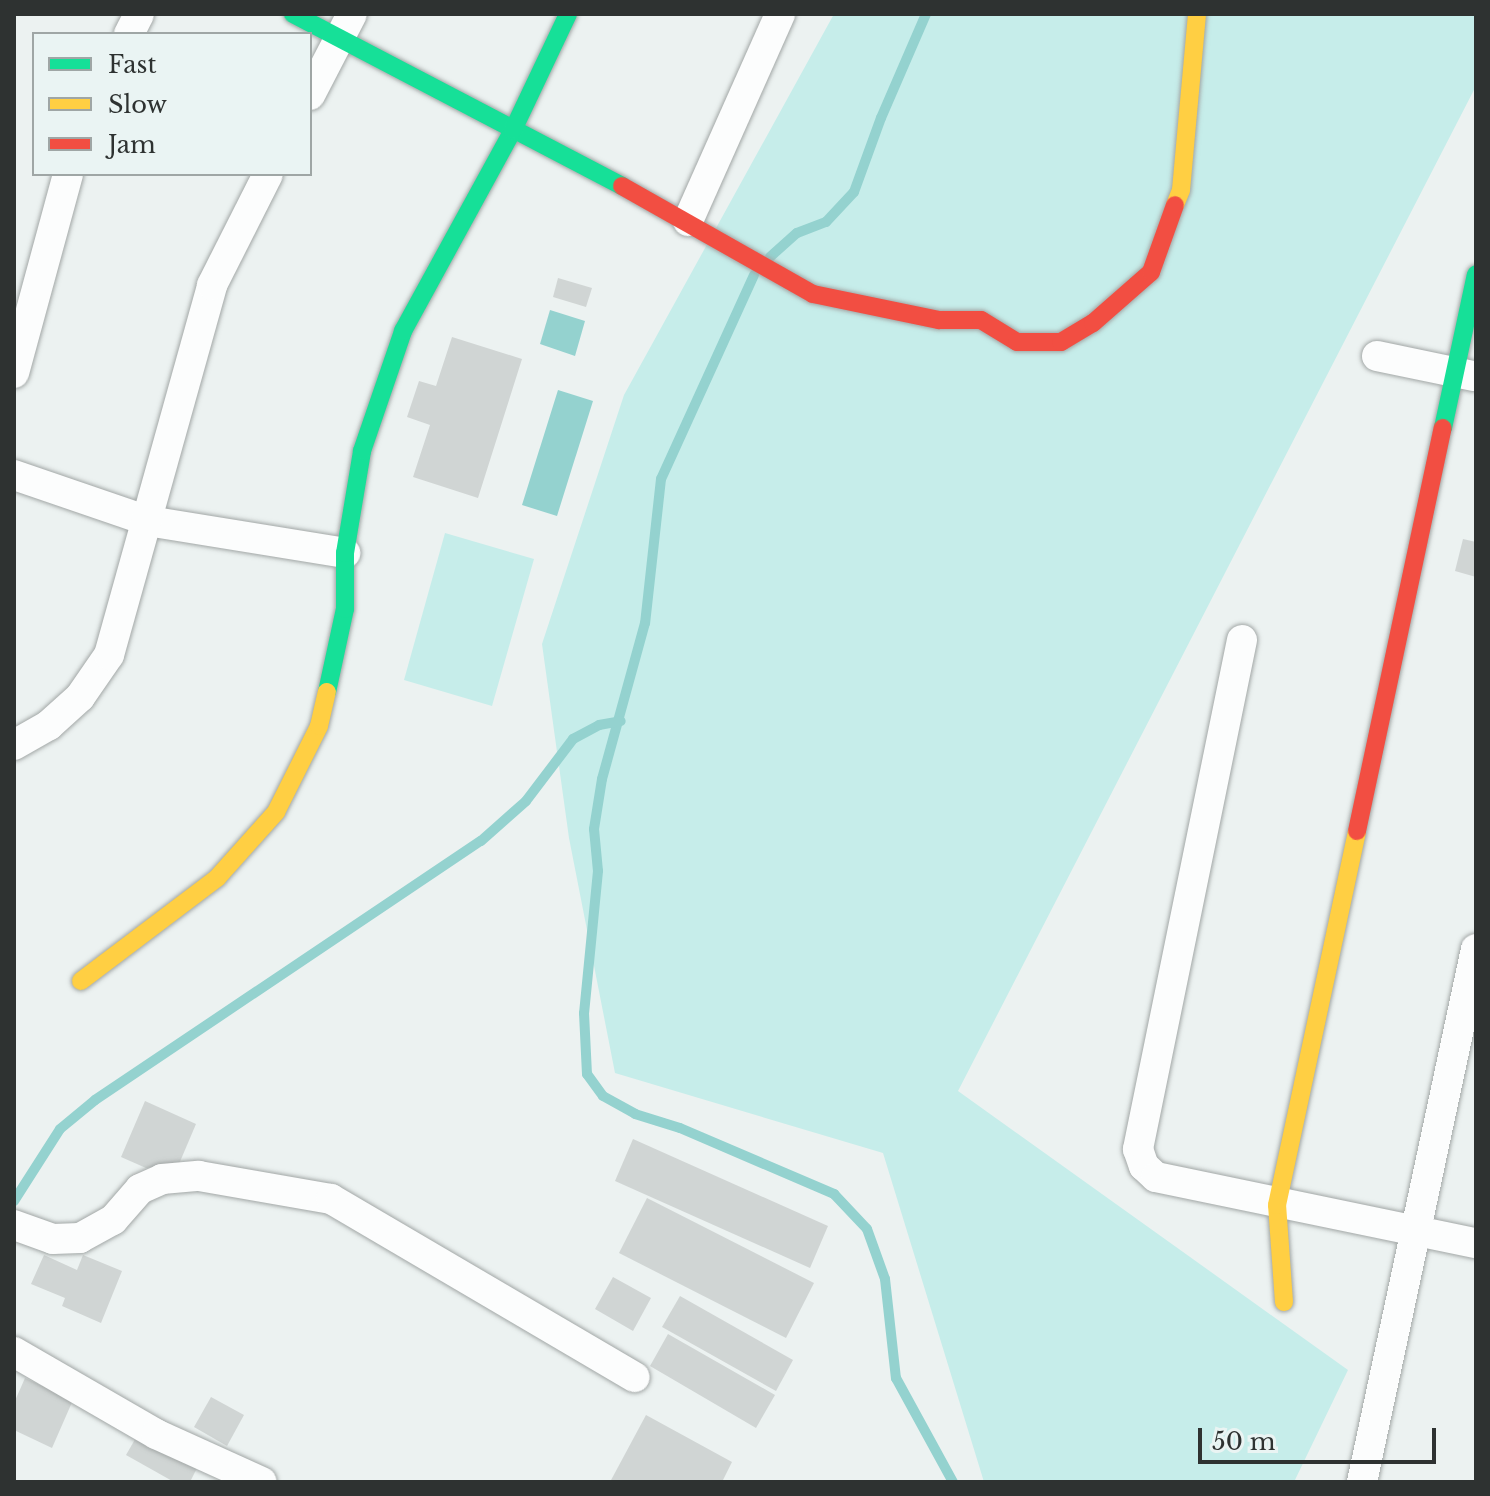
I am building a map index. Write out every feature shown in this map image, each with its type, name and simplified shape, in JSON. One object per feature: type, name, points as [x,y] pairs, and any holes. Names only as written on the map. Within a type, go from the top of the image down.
[{"type":"street","points":[[130,32],[139,14]]},
{"type":"street","points":[[293,14],[346,27],[513,130],[688,221],[726,247],[813,294],[939,320],[981,320],[1017,342],[1061,342],[1093,323],[1151,272],[1181,190],[1197,14]]},
{"type":"street","points":[[81,981],[217,878],[276,812],[319,726],[345,609],[345,553],[362,451],[403,331],[513,130],[568,14]]},
{"type":"street","points":[[688,221],[780,14]]},
{"type":"street","points":[[312,91],[346,27]]},
{"type":"street","points":[[14,373],[67,176]]},
{"type":"street","points":[[14,745],[49,725],[80,697],[109,655],[212,285],[267,176]]},
{"type":"street","points":[[1284,1302],[1277,1205],[1465,375],[1476,274]]},
{"type":"street","points":[[1377,356],[1465,375]]},
{"type":"street","points":[[14,475],[148,521],[345,553]]},
{"type":"street","points":[[1242,640],[1138,1149],[1144,1166],[1156,1177],[1277,1205],[1476,1243]]},
{"type":"street","points":[[1362,1482],[1476,949]]},
{"type":"street","points":[[18,1227],[53,1239],[80,1238],[113,1220],[140,1189],[162,1179],[199,1176],[331,1199],[635,1377]]},
{"type":"street","points":[[14,1352],[156,1434],[262,1482]]},
{"type":"shaded area","points":[[834,14],[1476,14],[1476,86],[958,1091],[1348,1370],[1294,1482],[984,1482],[883,1153],[615,1073],[569,838],[542,644],[624,395]]},
{"type":"shaded area","points":[[550,310],[585,321],[575,356],[540,344]]},
{"type":"shaded area","points":[[558,390],[593,401],[557,516],[522,505]]},
{"type":"shaded area","points":[[445,533],[534,559],[492,706],[404,680]]},
{"type":"building","points":[[558,278],[592,288],[586,307],[553,297]]},
{"type":"building","points":[[452,337],[522,359],[478,498],[413,477],[430,425],[407,417],[419,381],[436,386]]},
{"type":"building","points":[[1463,539],[1476,542],[1476,577],[1455,571]]},
{"type":"building","points":[[145,1101],[196,1124],[179,1164],[146,1168],[121,1157]]},
{"type":"building","points":[[633,1139],[828,1226],[810,1268],[615,1181]]},
{"type":"building","points":[[647,1198],[814,1283],[786,1338],[619,1253]]},
{"type":"building","points":[[44,1255],[77,1270],[83,1255],[122,1271],[101,1323],[62,1306],[65,1298],[31,1284]]},
{"type":"building","points":[[613,1277],[651,1298],[633,1331],[595,1309]]},
{"type":"building","points":[[680,1296],[793,1360],[776,1391],[662,1327]]},
{"type":"building","points":[[668,1334],[775,1395],[756,1428],[650,1366]]},
{"type":"building","points":[[25,1378],[73,1400],[52,1448],[14,1430],[14,1403]]},
{"type":"building","points":[[211,1397],[244,1415],[227,1446],[194,1427]]},
{"type":"building","points":[[646,1415],[732,1462],[722,1482],[610,1482]]},
{"type":"building","points":[[141,1429],[200,1462],[190,1482],[174,1482],[126,1455]]},
{"type":"waterway","points":[[770,257],[797,233],[826,222],[854,192],[881,118],[926,14]]},
{"type":"waterway","points":[[754,275],[661,479],[645,623],[602,779],[594,829],[598,871],[584,1013],[587,1074],[603,1096],[635,1114],[680,1128],[834,1194],[867,1229],[885,1279],[896,1378],[953,1482]]},
{"type":"waterway","points":[[14,1201],[60,1129],[95,1100],[481,841],[526,801],[573,739],[599,725],[621,721]]},
{"type":"traffic: fast","points":[[293,14],[622,186]]},
{"type":"traffic: fast","points":[[327,692],[345,609],[345,553],[362,451],[403,331],[513,130],[568,14]]},
{"type":"traffic: fast","points":[[1443,428],[1476,274]]},
{"type":"traffic: slow","points":[[1175,205],[1181,190],[1197,14]]},
{"type":"traffic: slow","points":[[81,981],[217,878],[276,812],[319,726],[327,692]]},
{"type":"traffic: slow","points":[[1284,1302],[1277,1205],[1357,831]]},
{"type":"traffic: jam","points":[[622,186],[813,294],[939,320],[981,320],[1017,342],[1061,342],[1093,323],[1151,272],[1175,205]]},
{"type":"traffic: jam","points":[[1357,831],[1443,428]]}]
